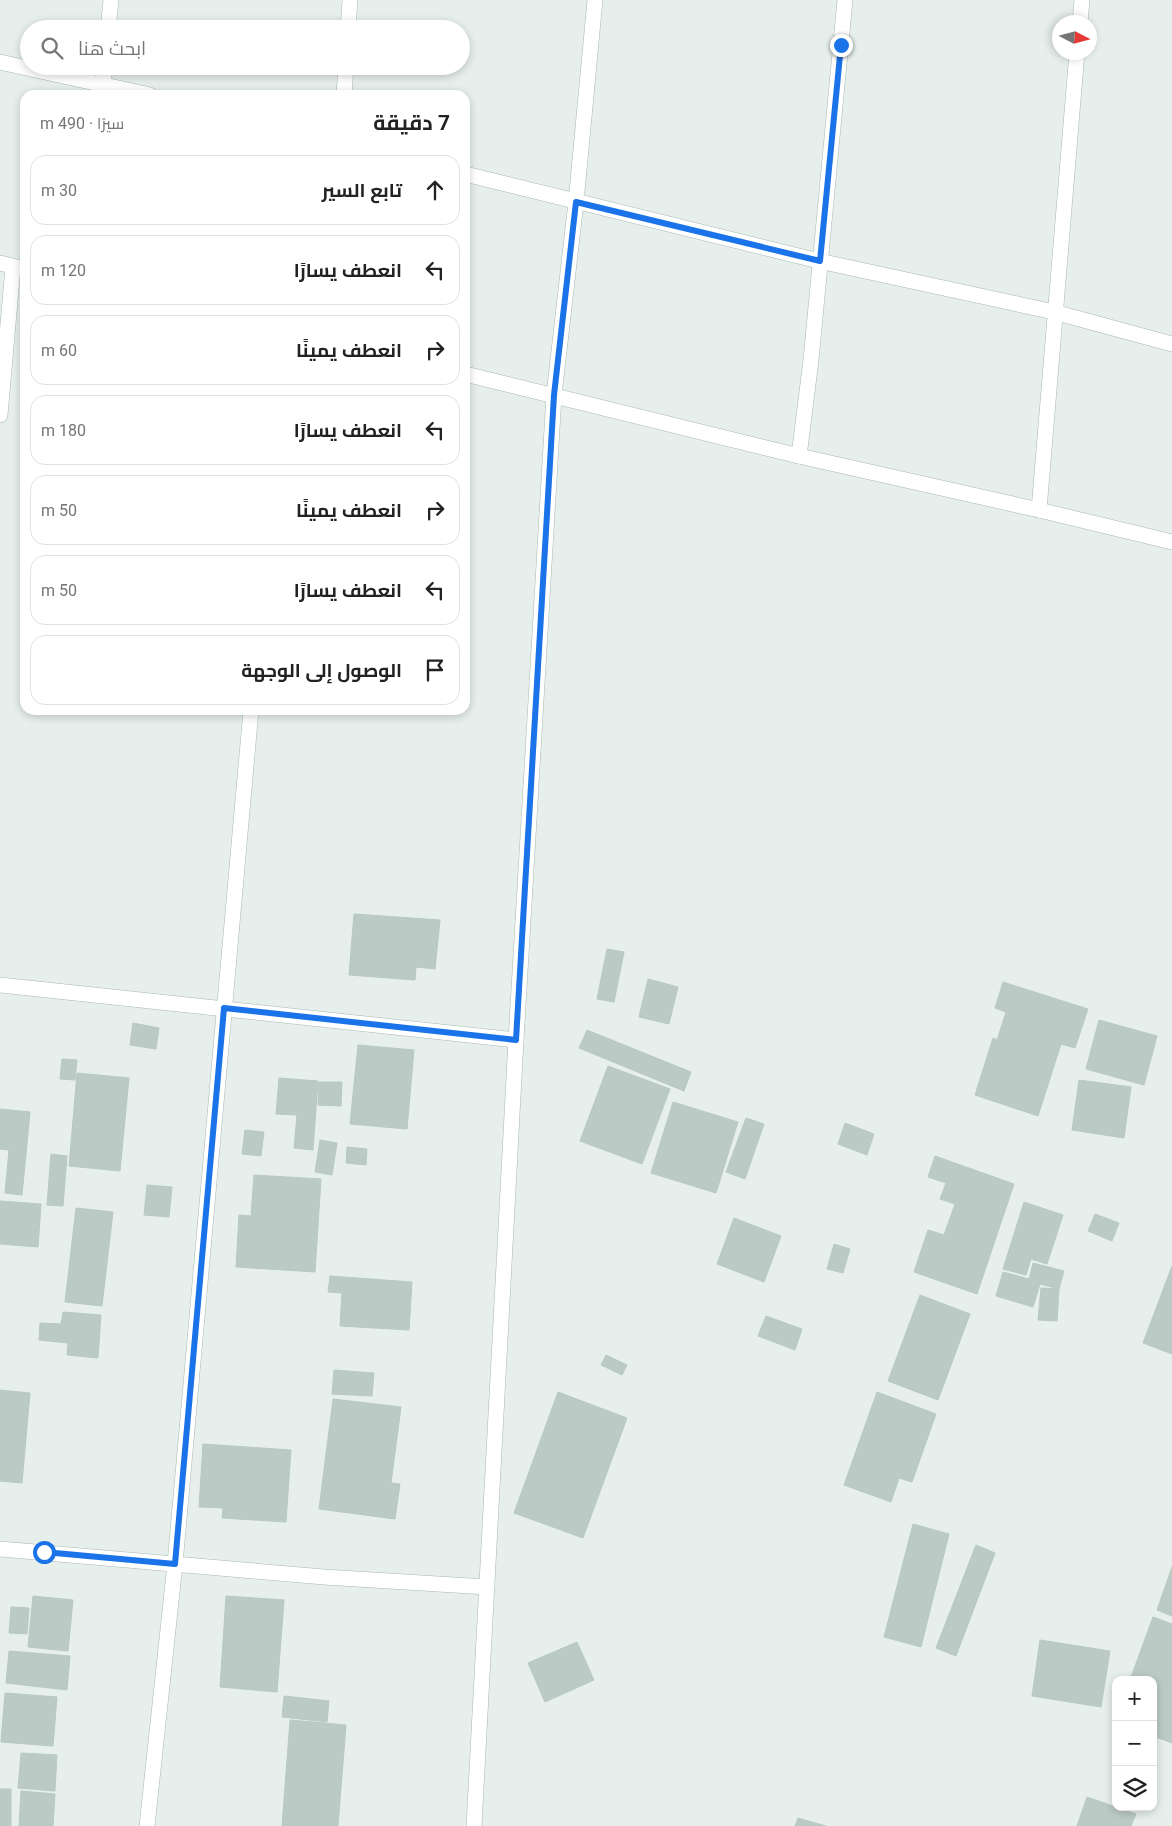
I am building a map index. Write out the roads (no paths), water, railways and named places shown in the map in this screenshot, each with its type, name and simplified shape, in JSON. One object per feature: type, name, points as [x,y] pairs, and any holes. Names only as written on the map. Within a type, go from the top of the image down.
[{"type":"street","points":[[109,20],[111,0]]},
{"type":"street","points":[[349,20],[350,0]]},
{"type":"street","points":[[474,1826],[516,1040],[554,395],[576,202],[595,0]]},
{"type":"street","points":[[799,456],[811,360],[844,0]]},
{"type":"street","points":[[1081,15],[1082,0]]},
{"type":"street","points":[[1039,510],[1076,60]]},
{"type":"street","points":[[0,62],[20,67]]},
{"type":"street","points":[[49,75],[102,89],[103,75]]},
{"type":"street","points":[[344,90],[345,75]]},
{"type":"street","points":[[470,175],[820,261],[1054,312],[1172,344]]},
{"type":"street","points":[[0,415],[13,266]]},
{"type":"street","points":[[470,375],[799,456],[1172,542]]},
{"type":"street","points":[[147,1826],[175,1564],[251,715]]},
{"type":"street","points":[[0,985],[516,1040]]},
{"type":"street","points":[[0,1549],[324,1576],[488,1587]]}]
